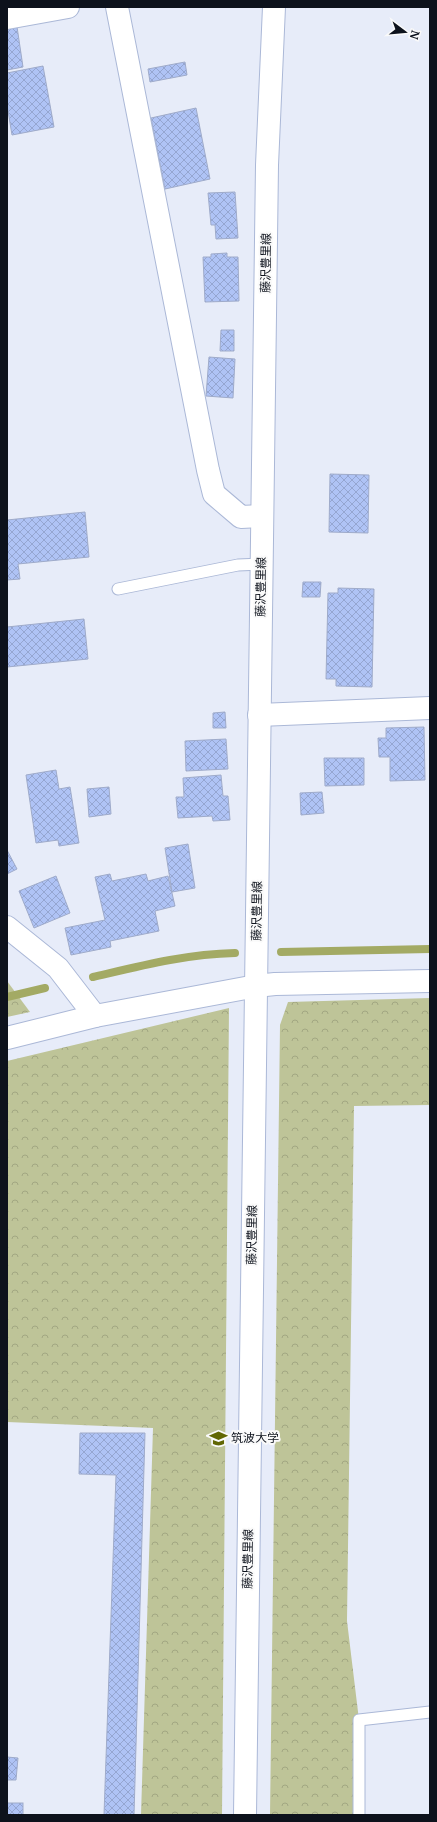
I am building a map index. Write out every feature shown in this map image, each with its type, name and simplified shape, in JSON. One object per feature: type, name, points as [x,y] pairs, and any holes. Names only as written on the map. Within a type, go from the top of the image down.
[{"type":"main road","points":[[7,18],[68,7]]},
{"type":"main road","points":[[117,7],[206,462],[214,494],[241,516],[262,516]]},
{"type":"main road","name":"藤沢豊里線","points":[[245,1815],[267,165],[269,86],[274,7]]},
{"type":"main road","points":[[259,715],[430,708]]},
{"type":"main road","points":[[7,927],[58,968],[94,1016]]},
{"type":"main road","points":[[7,1038],[94,1016],[256,986],[275,984],[430,981]]},
{"type":"lane","points":[[118,589],[238,565],[262,564]]},
{"type":"lane","points":[[359,1815],[359,1720],[430,1712]]},
{"type":"green space","points":[[7,981],[30,1012],[7,1017]]},
{"type":"green space","points":[[430,998],[430,1105],[354,1106],[347,1621],[359,1720],[359,1815],[270,1815],[280,1025],[288,1002]]},
{"type":"green space","points":[[229,1008],[222,1815],[141,1815],[153,1428],[7,1422],[7,1061]]},
{"type":"building","points":[[16,20],[23,67],[7,70],[7,22]]},
{"type":"building","points":[[185,62],[187,75],[150,82],[148,69]]},
{"type":"building","points":[[43,66],[54,127],[12,135],[7,105],[7,73]]},
{"type":"building","points":[[196,108],[210,179],[165,189],[151,118]]},
{"type":"building","points":[[235,192],[238,238],[216,239],[215,225],[211,225],[208,193]]},
{"type":"building","points":[[227,253],[227,257],[238,257],[239,301],[205,302],[203,257],[211,257],[211,254]]},
{"type":"building","points":[[221,330],[234,330],[234,351],[220,351]]},
{"type":"building","points":[[209,357],[235,359],[233,398],[206,396]]},
{"type":"building","points":[[330,474],[369,475],[368,533],[329,532]]},
{"type":"building","points":[[85,512],[89,557],[18,564],[20,579],[7,580],[7,520]]},
{"type":"building","points":[[303,582],[321,582],[320,597],[302,597]]},
{"type":"building","points":[[338,588],[374,589],[372,687],[336,686],[336,679],[326,679],[328,593],[338,593]]},
{"type":"building","points":[[84,619],[88,659],[7,667],[7,627]]},
{"type":"building","points":[[225,712],[226,728],[213,728],[213,713]]},
{"type":"building","points":[[424,727],[425,780],[390,781],[390,757],[379,757],[378,738],[386,738],[386,728]]},
{"type":"building","points":[[226,739],[228,769],[186,771],[185,741]]},
{"type":"building","points":[[324,758],[364,758],[364,785],[325,786]]},
{"type":"building","points":[[56,770],[59,789],[70,787],[79,843],[59,846],[58,840],[36,843],[26,775]]},
{"type":"building","points":[[221,775],[223,796],[228,796],[230,820],[213,821],[212,816],[178,818],[176,797],[184,797],[183,778]]},
{"type":"building","points":[[109,787],[111,814],[89,817],[87,789]]},
{"type":"building","points":[[322,792],[324,813],[301,815],[300,793]]},
{"type":"building","points":[[188,844],[195,888],[172,892],[165,848]]},
{"type":"building","points":[[7,850],[17,869],[7,874]]},
{"type":"building","points":[[110,874],[112,881],[146,874],[148,881],[168,876],[175,906],[155,911],[159,931],[110,941],[111,947],[71,955],[65,928],[105,920],[95,877]]},
{"type":"building","points":[[56,876],[70,913],[34,928],[19,891]]},
{"type":"building","points":[[80,1433],[145,1433],[134,1815],[104,1815],[116,1475],[79,1474]]},
{"type":"building","points":[[7,1757],[18,1758],[16,1780],[7,1780]]},
{"type":"building","points":[[7,1803],[23,1803],[23,1815],[7,1815]]},
{"type":"waterway","points":[[281,952],[430,949]]},
{"type":"waterway","points":[[93,977],[181,958],[235,953]]},
{"type":"waterway","points":[[7,997],[45,988]]},
{"type":"place","name":"筑波大学","points":[[218,1438]]}]
